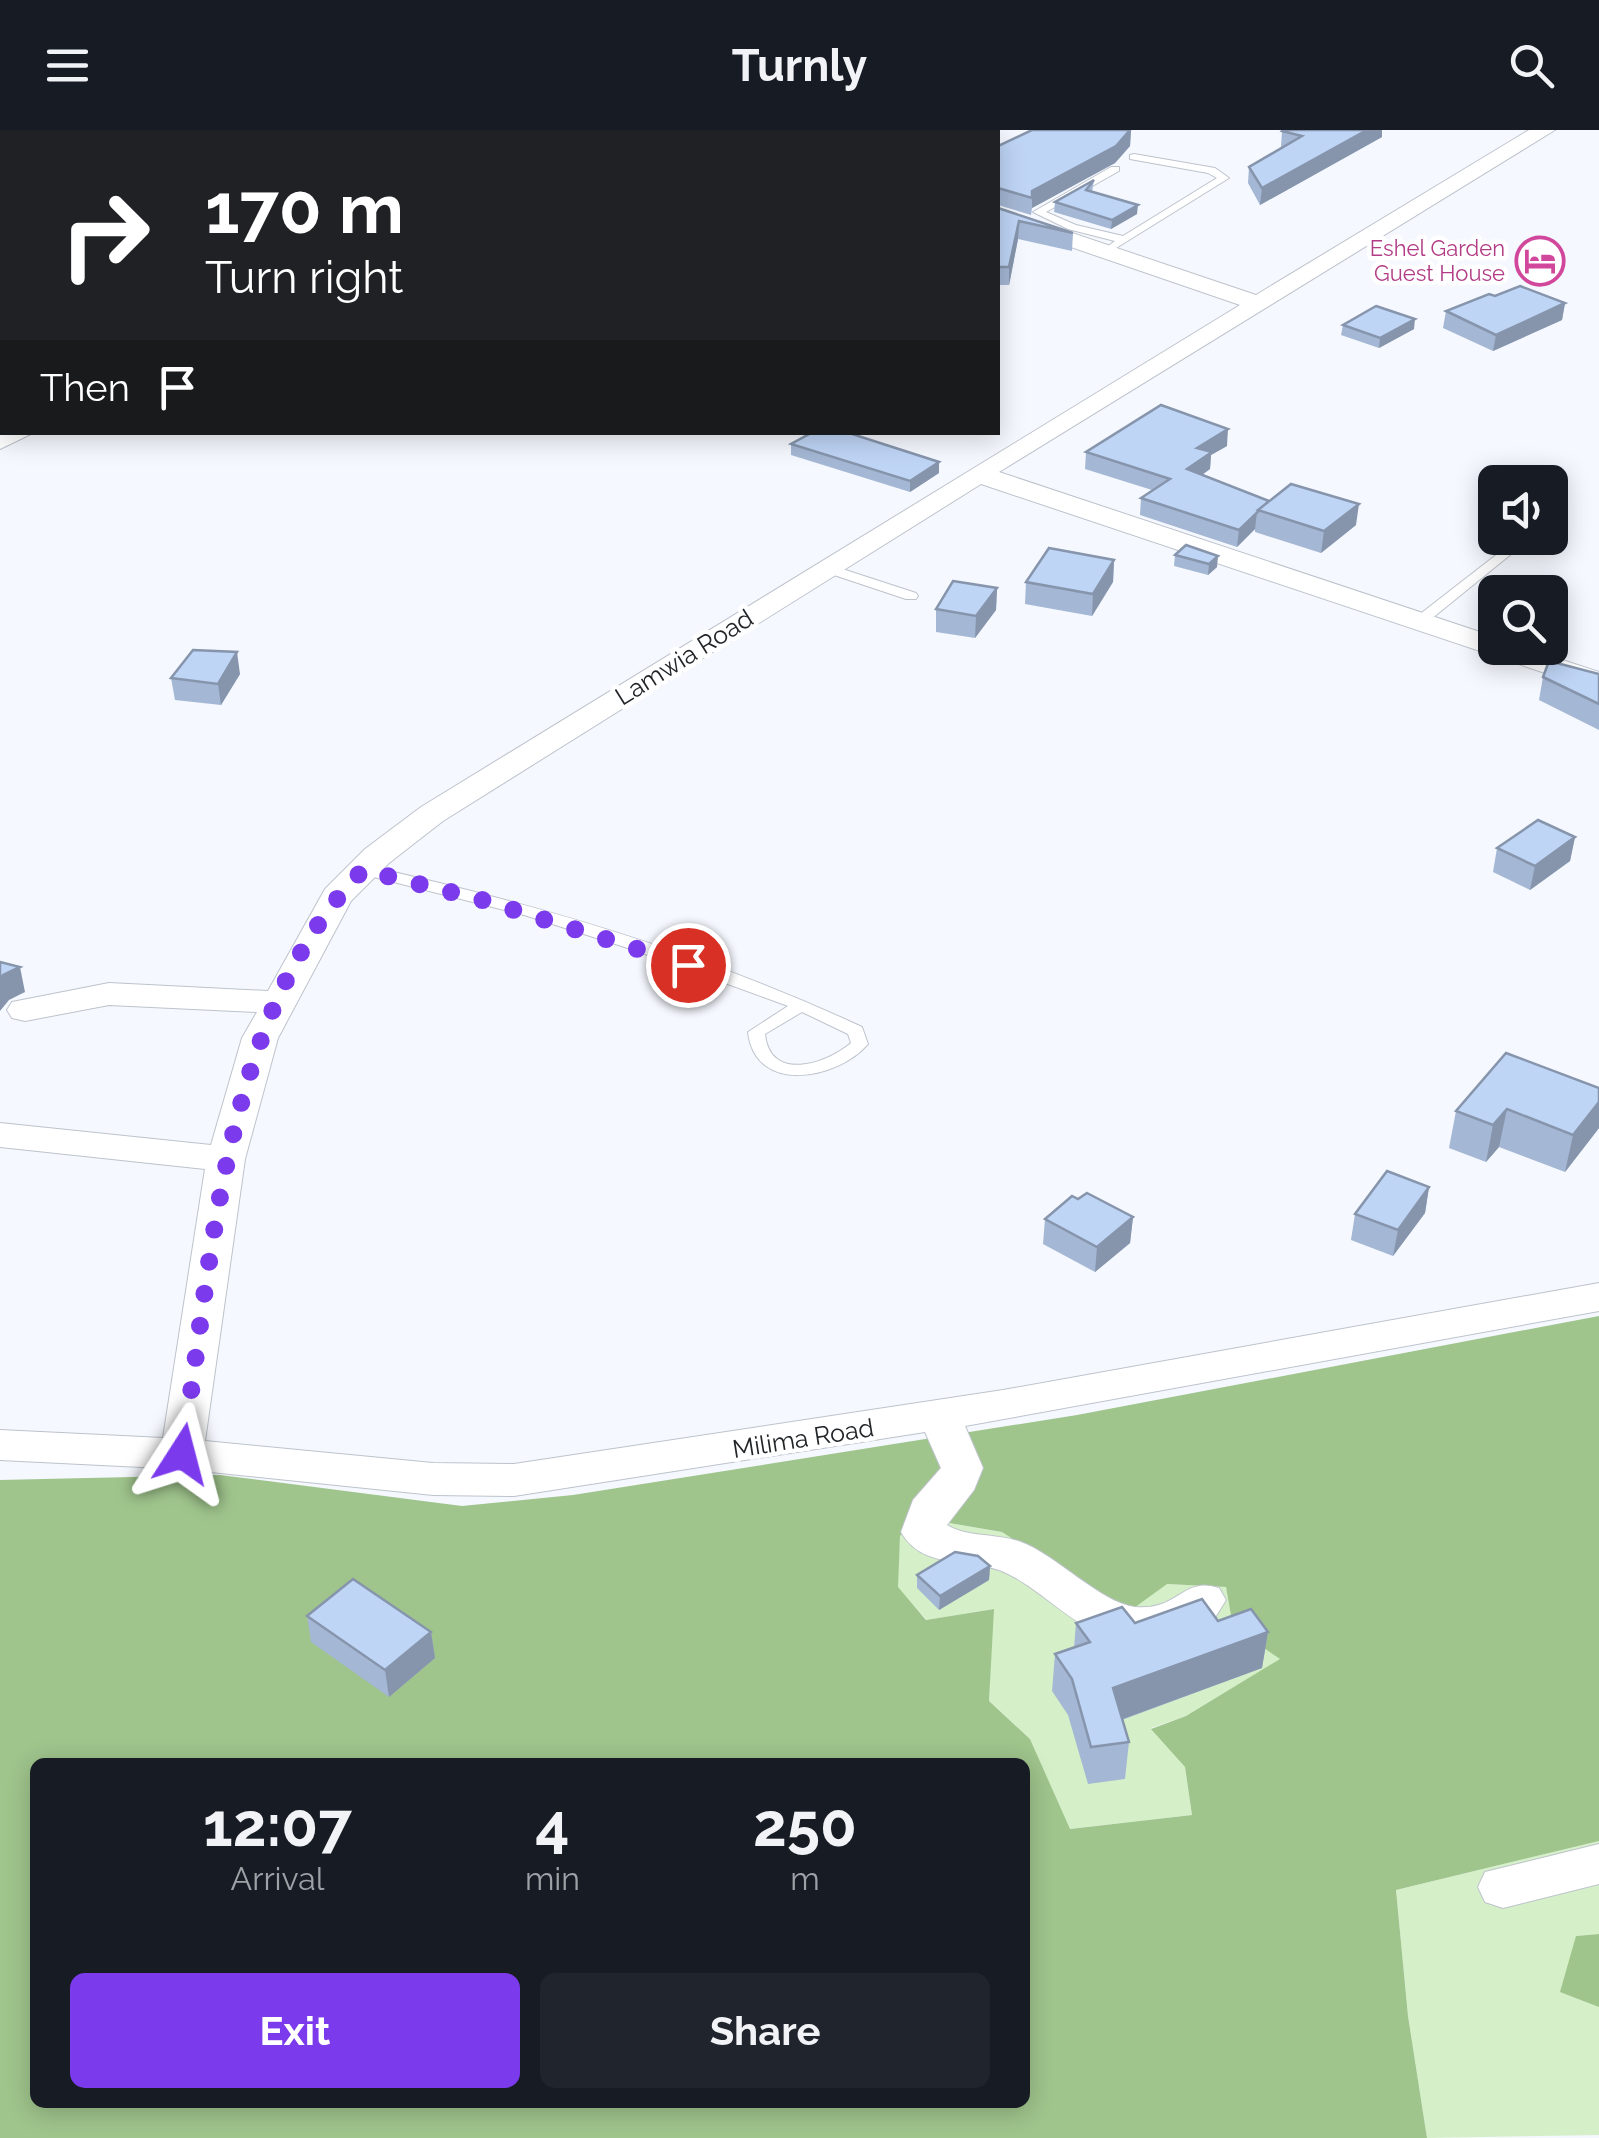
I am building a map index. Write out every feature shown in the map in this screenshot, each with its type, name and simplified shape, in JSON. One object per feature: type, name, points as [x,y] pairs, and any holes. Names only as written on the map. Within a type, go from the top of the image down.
[{"type":"street","name":"Lamwia Road","points":[[182,1454],[226,1159],[260,1038],[337,896],[363,870],[432,814],[978,474],[1544,130]]},
{"type":"street","points":[[1000,216],[1117,245],[1261,304]]},
{"type":"street","points":[[978,474],[1478,641]]},
{"type":"street","points":[[1549,665],[1599,682]]},
{"type":"street","points":[[25,1010],[108,994],[278,1002]]},
{"type":"street","points":[[0,1135],[226,1159]]},
{"type":"street","name":"Milima Road","points":[[0,1445],[182,1454],[434,1479],[514,1480],[595,1472],[939,1416],[1599,1297]]},
{"type":"street","points":[[939,1416],[962,1468],[959,1479],[928,1511],[923,1532],[948,1546],[1010,1555],[1120,1623],[1150,1625],[1195,1612],[1203,1600]]},
{"type":"street","points":[[1504,1887],[1599,1864]]},
{"type":"lane","points":[[1115,169],[1038,212],[1117,245],[1224,178],[1210,170],[1134,157]]},
{"type":"lane","points":[[1420,621],[1503,555]]},
{"type":"lane","points":[[826,568],[911,596]]},
{"type":"lane","points":[[363,870],[479,899],[724,976],[802,1006],[856,1031],[860,1044],[847,1059],[813,1070],[779,1066],[763,1056],[755,1043],[756,1032],[802,1006]]},
{"type":"green space","points":[[1599,1316],[1599,1841],[1396,1890],[1408,2016],[1427,2138],[0,2138],[0,1480],[220,1475],[462,1506],[573,1495],[1077,1415]],"holes":[[[920,1518],[1002,1532],[1127,1613],[1167,1584],[1226,1587],[1233,1627],[1280,1659],[1186,1716],[1151,1729],[1185,1767],[1192,1815],[1070,1829],[1030,1739],[989,1701],[994,1609],[926,1620],[898,1587],[900,1536]]]},
{"type":"green space","points":[[919,1518],[1002,1532],[1064,1569],[1167,1584],[1226,1587],[1233,1627],[1281,1659],[1186,1716],[1151,1728],[1185,1767],[1192,1815],[1069,1829],[1030,1739],[989,1701],[993,1609],[927,1620],[897,1587],[900,1536]]},
{"type":"green space","points":[[1599,1841],[1599,1934],[1576,1936],[1599,2007],[1599,2135],[1427,2138],[1408,2016],[1396,1890]]},
{"type":"green space","points":[[1599,1934],[1599,2007],[1560,1992],[1576,1936]]},
{"type":"building","points":[[1032,130],[1130,130],[1116,146],[1032,191],[1032,198],[1000,189],[1000,145]]},
{"type":"building","points":[[1283,130],[1367,130],[1262,188],[1249,167],[1302,136]]},
{"type":"building","points":[[1094,180],[1086,190],[1138,205],[1112,220],[1055,202]]},
{"type":"building","points":[[1000,209],[1073,233],[1019,221],[1009,267],[1000,267]]},
{"type":"building","points":[[1520,286],[1565,303],[1496,335],[1446,311],[1489,294],[1495,296]]},
{"type":"building","points":[[1376,306],[1415,319],[1380,338],[1343,325]]},
{"type":"building","points":[[1161,405],[1228,429],[1197,448],[1212,452],[1187,469],[1269,501],[1239,530],[1141,498],[1170,479],[1086,452]]},
{"type":"building","points":[[808,435],[855,435],[939,462],[910,481],[791,444]]},
{"type":"building","points":[[1291,484],[1359,504],[1324,531],[1258,510]]},
{"type":"building","points":[[1186,545],[1218,556],[1209,564],[1175,555]]},
{"type":"building","points":[[1049,548],[1114,560],[1093,594],[1026,582]]},
{"type":"building","points":[[953,581],[997,588],[976,616],[936,609]]},
{"type":"building","points":[[193,650],[237,652],[218,684],[171,678]]},
{"type":"building","points":[[1548,665],[1599,674],[1599,704],[1543,677]]},
{"type":"building","points":[[1538,820],[1575,837],[1535,866],[1497,848]]},
{"type":"building","points":[[0,962],[20,967],[0,980]]},
{"type":"building","points":[[1506,1053],[1599,1088],[1599,1102],[1573,1135],[1507,1109],[1493,1125],[1456,1111]]},
{"type":"building","points":[[1387,1171],[1429,1187],[1398,1230],[1355,1214]]},
{"type":"building","points":[[1087,1193],[1133,1217],[1097,1247],[1045,1219],[1072,1196],[1078,1199]]},
{"type":"building","points":[[955,1552],[978,1556],[990,1566],[940,1596],[917,1575]]},
{"type":"building","points":[[353,1579],[431,1632],[385,1670],[307,1616]]},
{"type":"building","points":[[1202,1599],[1218,1621],[1251,1609],[1268,1632],[1113,1688],[1129,1742],[1091,1747],[1072,1679],[1055,1654],[1090,1642],[1076,1623],[1122,1607],[1135,1623]]},
{"type":"place","name":"Eshel Garden Guest House","points":[[1540,261]]},
{"type":"route","points":[[182,1454],[226,1159],[260,1038],[310,940],[337,896],[363,870],[479,899],[688,965]]}]
